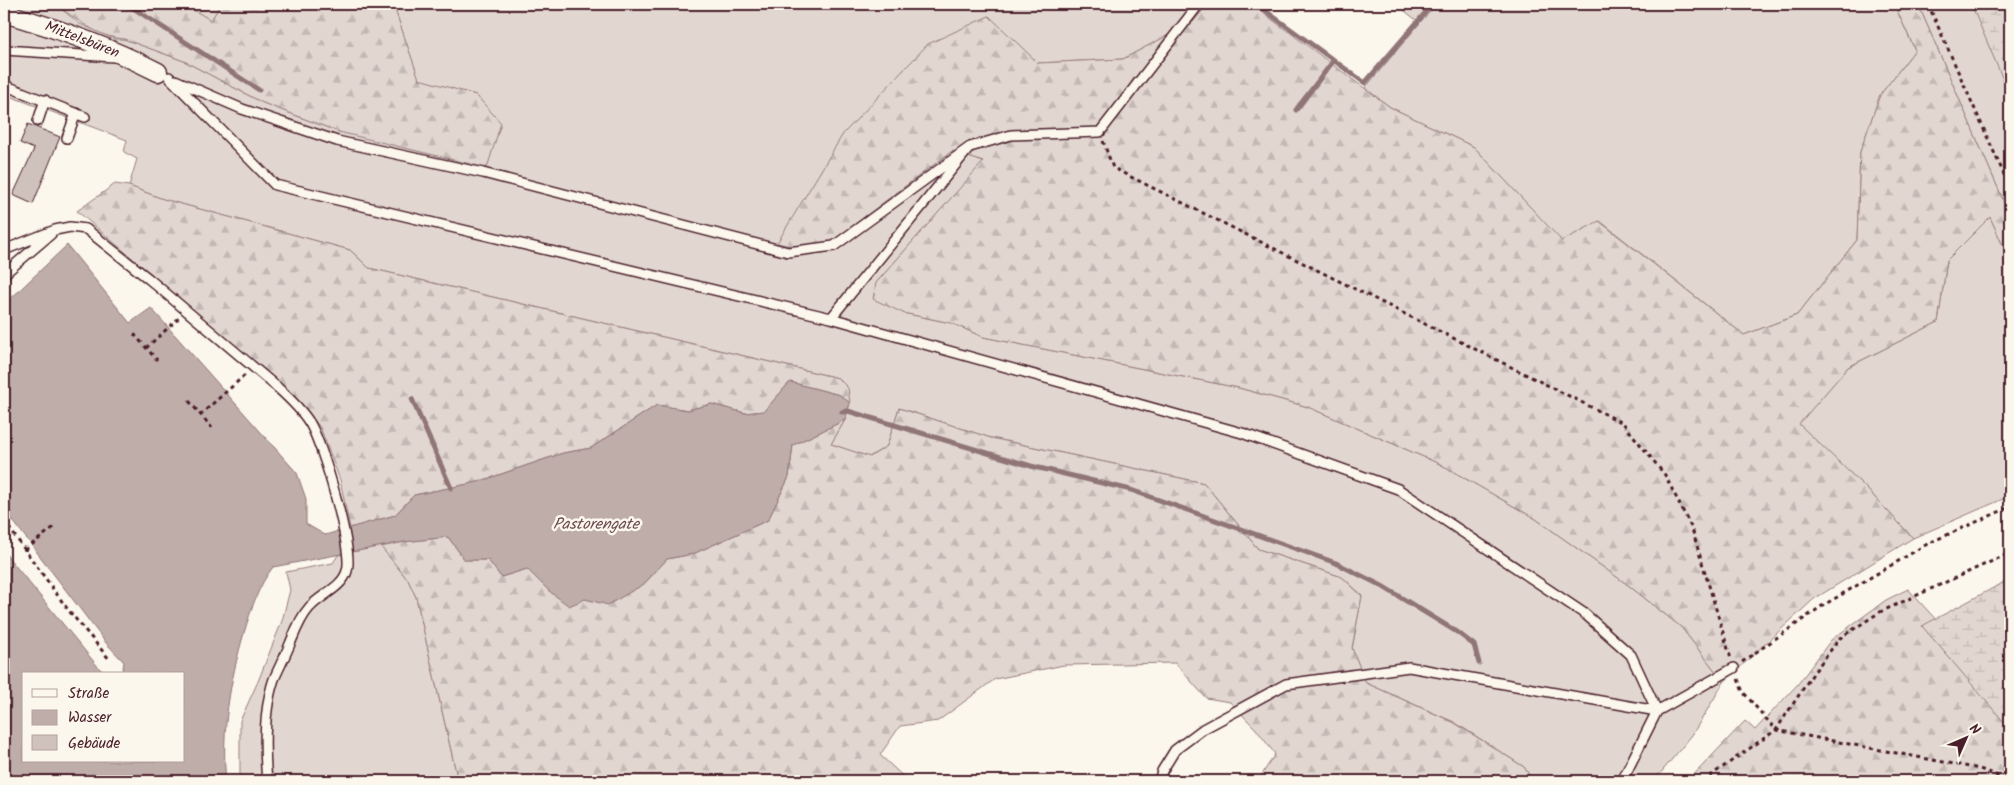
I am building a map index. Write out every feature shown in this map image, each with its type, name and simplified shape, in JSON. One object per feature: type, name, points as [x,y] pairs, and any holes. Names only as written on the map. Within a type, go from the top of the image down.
[{"type":"street","name":"Mittelsbüren","points":[[4,13],[132,58],[164,74]]},
{"type":"lane","points":[[164,74],[242,109],[336,141],[483,173],[788,252],[834,246],[970,147],[1012,135],[1100,132],[1199,4]]},
{"type":"lane","points":[[4,50],[132,58]]},
{"type":"lane","points":[[164,74],[275,185],[831,318],[1242,433],[1398,489],[1586,614],[1631,655],[1657,710]]},
{"type":"lane","points":[[4,85],[85,117]]},
{"type":"lane","points":[[38,121],[45,100]]},
{"type":"lane","points":[[67,138],[76,113]]},
{"type":"lane","points":[[831,318],[970,147]]},
{"type":"lane","points":[[4,250],[55,230],[70,227],[86,229],[149,279],[294,404],[309,421],[318,439],[324,462],[332,481],[348,555],[348,571],[332,590],[310,606],[301,617],[274,681],[266,715],[267,781]]},
{"type":"lane","points":[[4,274],[55,230]]},
{"type":"lane","points":[[1159,781],[1162,771],[1175,750],[1202,729],[1286,684],[1409,666],[1657,710]]},
{"type":"lane","points":[[1622,781],[1657,710],[1734,668]]},
{"type":"path","points":[[1928,4],[2010,188]]},
{"type":"path","points":[[1100,132],[1113,168],[1623,423],[1665,475],[1692,529],[1743,692],[1776,730],[1980,769],[2010,781]]},
{"type":"path","points":[[146,348],[172,324]]},
{"type":"path","points":[[134,334],[157,360]]},
{"type":"path","points":[[200,414],[254,368]]},
{"type":"path","points":[[189,401],[212,428]]},
{"type":"path","points":[[1734,668],[1822,606],[1929,543],[2010,507]]},
{"type":"path","points":[[4,521],[69,611],[110,660]]},
{"type":"path","points":[[25,550],[54,527]]},
{"type":"path","points":[[1703,781],[1776,730],[1814,672],[1840,638],[1880,612],[2010,553]]},
{"type":"green space","points":[[4,4],[55,4],[80,24],[115,39],[124,39],[184,61],[263,103],[339,132],[476,95],[419,80],[393,4],[1208,4],[1193,22],[1123,59],[1037,63],[988,16],[895,193],[952,151],[984,162],[876,283],[903,313],[951,323],[983,337],[1239,388],[1308,407],[1440,464],[1536,519],[1628,585],[1681,627],[1724,682],[1692,735],[1654,781],[1533,781],[1524,767],[1454,722],[1366,683],[1352,649],[1362,595],[1342,577],[1258,549],[1204,483],[991,438],[899,408],[887,446],[869,457],[831,444],[845,420],[850,403],[838,378],[369,268],[350,250],[163,199],[129,186],[137,159],[124,152],[127,140],[4,94]]},
{"type":"green space","points":[[55,4],[183,4],[211,20],[221,4],[393,4],[419,79],[476,95],[501,123],[487,168],[339,132],[263,103],[184,61],[124,39],[95,31]]},
{"type":"green space","points":[[183,4],[221,4],[211,21]]},
{"type":"green space","points":[[1208,4],[1251,4],[1390,107],[1474,147],[1562,241],[1599,221],[1744,335],[1797,315],[1857,240],[1860,152],[1880,95],[1915,50],[1894,4],[1918,4],[2010,216],[2010,261],[1990,217],[1947,260],[1938,322],[1848,367],[1799,424],[1865,487],[1913,538],[1814,599],[1724,682],[1681,627],[1628,585],[1536,519],[1440,464],[1308,407],[1239,388],[983,337],[951,323],[903,313],[873,299],[876,283],[983,162],[952,151],[831,242],[794,247],[777,243],[843,134],[928,44],[989,16],[1038,63],[1123,59],[1193,22]]},
{"type":"green space","points":[[1396,4],[1894,4],[1915,50],[1880,95],[1860,152],[1857,240],[1797,315],[1744,335],[1600,221],[1562,242],[1474,147],[1390,107],[1365,88],[1420,23]]},
{"type":"green space","points":[[1918,4],[2010,4],[2010,216]]},
{"type":"green space","points":[[1971,4],[2010,4],[2010,96]]},
{"type":"green space","points":[[115,184],[129,186],[163,199],[350,250],[369,268],[838,378],[848,388],[850,403],[840,395],[790,382],[764,411],[745,413],[711,404],[688,410],[657,405],[591,448],[563,453],[478,482],[414,495],[395,515],[350,528],[340,480],[320,427],[288,391],[77,211]]},
{"type":"green space","points":[[1990,217],[2010,261],[2010,496],[1913,538],[1865,487],[1798,424],[1848,367],[1938,322],[1947,260]]},
{"type":"green space","points":[[899,408],[991,438],[1204,483],[1258,549],[1342,577],[1362,596],[1352,648],[1366,683],[1453,722],[1524,767],[1533,781],[1258,781],[1275,754],[1256,729],[1230,702],[1206,698],[1175,663],[1064,665],[995,679],[938,721],[900,726],[880,755],[908,781],[458,781],[416,597],[408,580],[381,547],[404,542],[448,537],[465,560],[488,560],[501,577],[527,569],[549,591],[608,604],[644,584],[667,559],[693,554],[768,520],[789,477],[793,445],[845,420],[831,444],[870,457],[887,446]]},
{"type":"green space","points":[[381,546],[408,580],[416,597],[458,781],[240,781],[240,721],[282,621],[290,590],[286,572],[333,563],[338,555]]},
{"type":"green space","points":[[2010,579],[2010,729],[1922,626]]},
{"type":"green space","points":[[1908,589],[1960,646],[2010,710],[2010,781],[1688,781],[1745,721],[1755,730],[1798,684],[1831,640],[1886,600]]},
{"type":"water","name":"Pastorengate","points":[[67,245],[130,323],[151,308],[297,473],[306,499],[306,524],[325,535],[395,515],[414,495],[478,482],[563,453],[591,448],[657,405],[688,410],[711,404],[745,413],[764,411],[790,382],[840,395],[850,403],[845,420],[793,445],[789,477],[768,520],[693,554],[667,559],[644,584],[608,605],[585,599],[569,606],[549,591],[527,569],[501,577],[488,560],[465,560],[448,537],[404,542],[273,567],[263,582],[252,607],[235,669],[226,725],[226,781],[4,781],[4,552],[104,672],[22,672],[22,762],[185,762],[185,672],[122,672],[124,662],[106,643],[4,509],[4,305]]},
{"type":"building","points":[[28,124],[60,137],[33,204],[13,195],[34,149],[20,143]]},
{"type":"waterway","points":[[132,4],[130,6],[259,90]]},
{"type":"waterway","points":[[1256,4],[1365,83],[1433,4]]},
{"type":"waterway","points":[[1296,110],[1334,60]]},
{"type":"waterway","points":[[412,399],[451,488]]},
{"type":"waterway","points":[[842,412],[848,411],[1031,466],[1131,490],[1336,563],[1382,586],[1457,632],[1474,645],[1479,663]]}]
